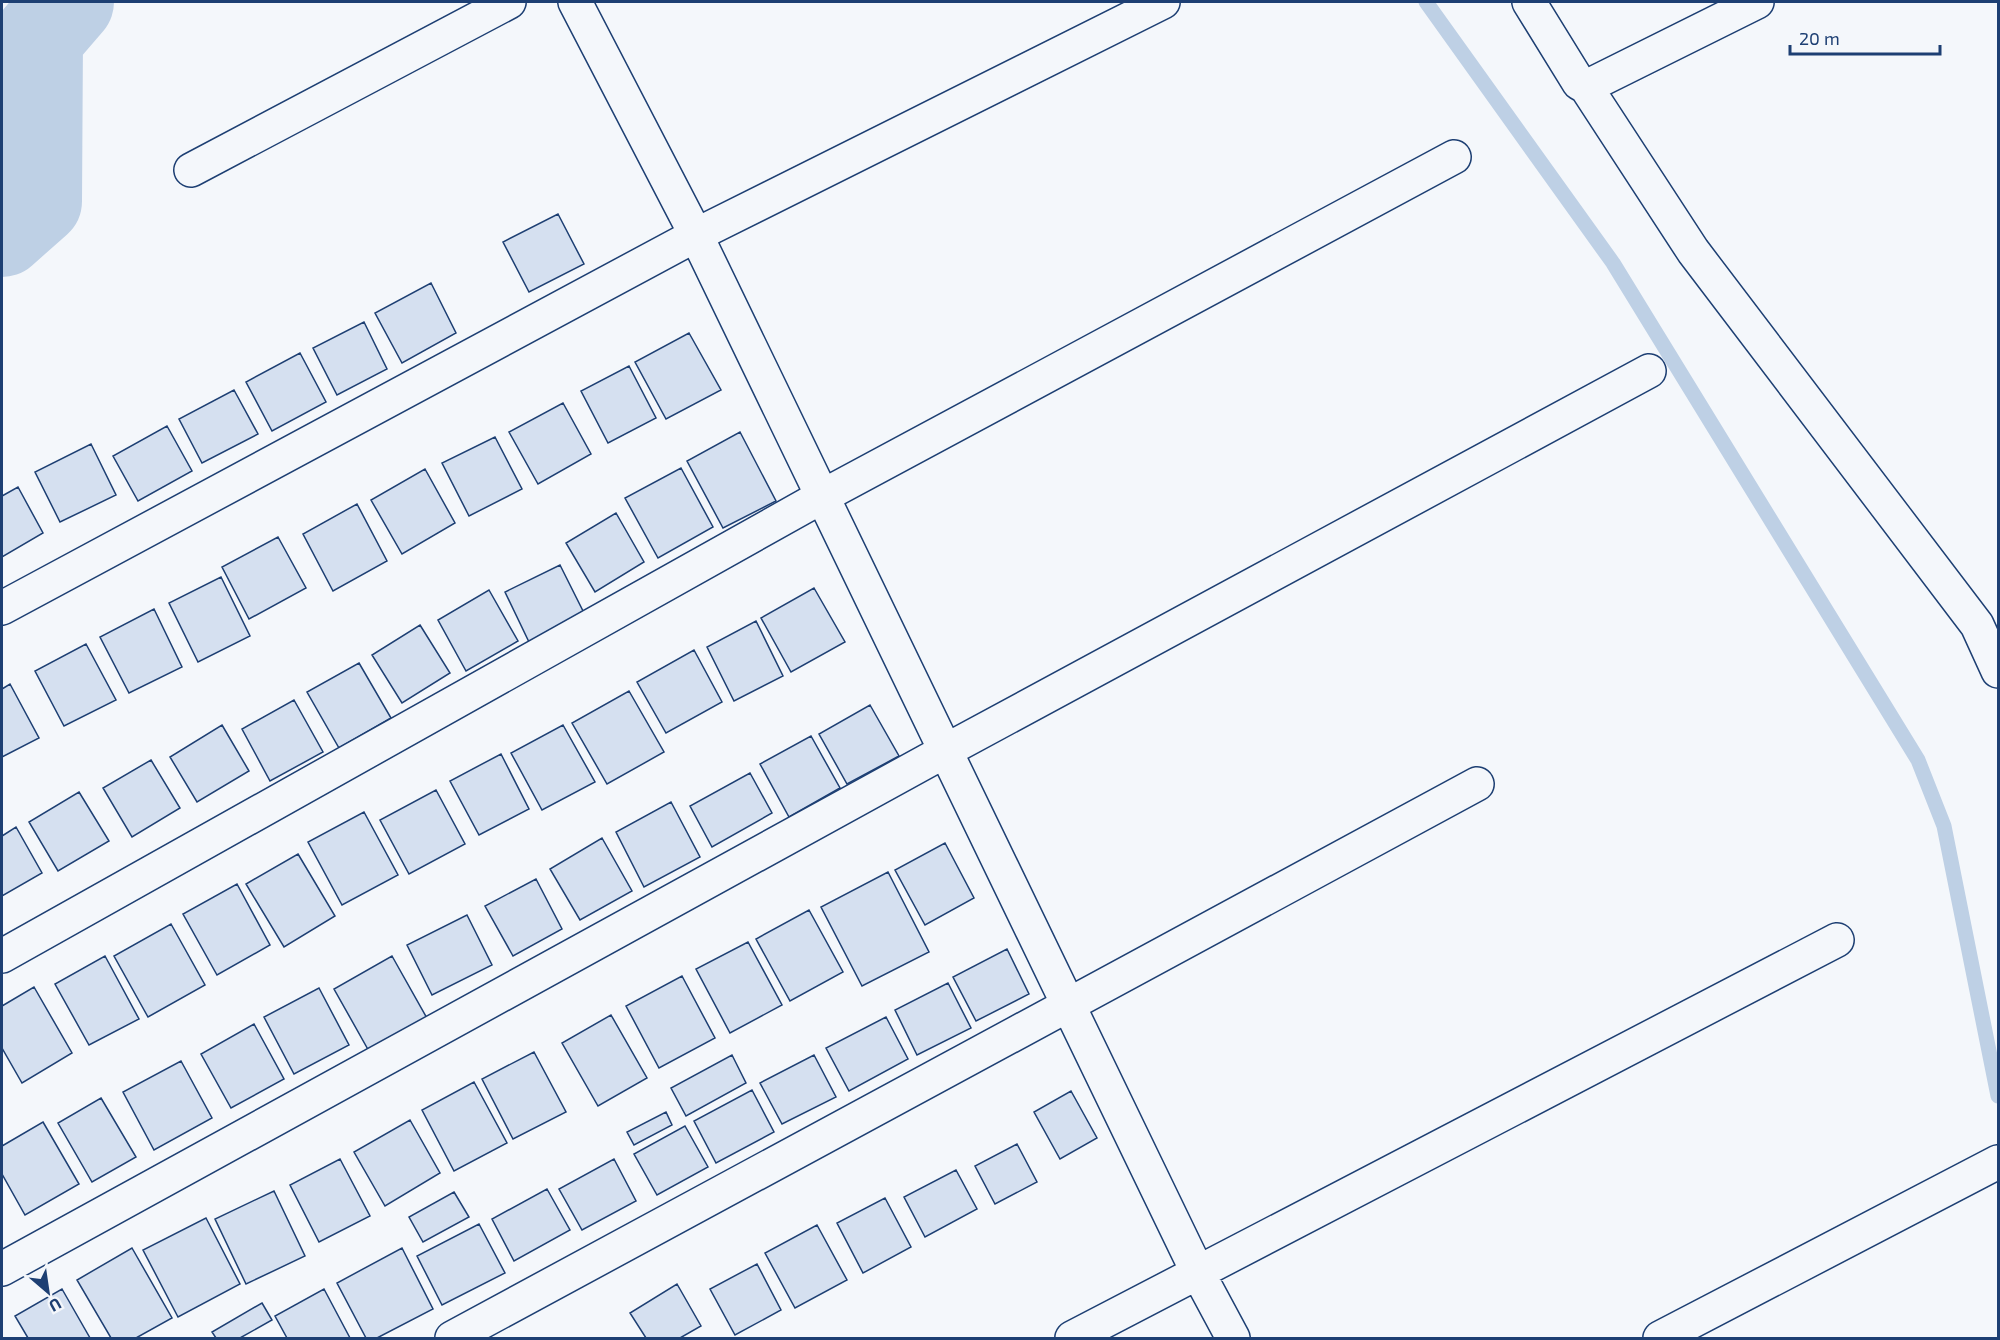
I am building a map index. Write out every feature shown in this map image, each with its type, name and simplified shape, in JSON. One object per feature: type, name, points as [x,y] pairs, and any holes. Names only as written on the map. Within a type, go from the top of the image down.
[{"type":"street","points":[[191,170],[509,2]]},
{"type":"street","points":[[575,2],[696,235],[1070,1004],[1197,1271],[1233,1338]]},
{"type":"street","points":[[2,608],[696,235],[1164,2]]},
{"type":"street","points":[[1529,2],[1579,83],[1586,87],[1693,251],[1977,625],[1998,670]]},
{"type":"street","points":[[1586,87],[1757,2]]},
{"type":"street","points":[[2,956],[823,496],[1454,157]]},
{"type":"street","points":[[2,1269],[947,750],[1649,372]]},
{"type":"street","points":[[452,1338],[1477,784]]},
{"type":"street","points":[[1072,1338],[1837,940]]},
{"type":"street","points":[[1660,1338],[1997,1162]]},
{"type":"building","points":[[558,214],[584,264],[529,292],[503,242]]},
{"type":"building","points":[[431,283],[456,333],[402,363],[375,313]]},
{"type":"building","points":[[364,322],[387,369],[337,395],[313,348]]},
{"type":"building","points":[[689,333],[721,390],[666,419],[635,362]]},
{"type":"building","points":[[300,353],[326,402],[272,431],[246,382]]},
{"type":"building","points":[[629,366],[656,418],[608,443],[581,391]]},
{"type":"building","points":[[234,390],[258,434],[202,463],[179,419]]},
{"type":"building","points":[[563,403],[591,454],[538,484],[509,432]]},
{"type":"building","points":[[167,426],[192,471],[138,501],[113,456]]},
{"type":"building","points":[[740,432],[776,501],[723,528],[687,461]]},
{"type":"building","points":[[495,437],[522,489],[469,516],[442,463]]},
{"type":"building","points":[[91,444],[116,495],[60,522],[35,472]]},
{"type":"building","points":[[681,468],[713,527],[658,558],[625,498]]},
{"type":"building","points":[[425,469],[455,523],[402,554],[371,500]]},
{"type":"building","points":[[18,487],[43,533],[2,557],[2,496]]},
{"type":"building","points":[[357,504],[387,561],[333,591],[303,534]]},
{"type":"building","points":[[616,513],[644,562],[595,592],[566,543]]},
{"type":"building","points":[[278,537],[306,588],[249,619],[222,567]]},
{"type":"building","points":[[560,565],[585,615],[529,642],[505,592]]},
{"type":"building","points":[[221,577],[250,636],[198,662],[169,603]]},
{"type":"building","points":[[814,588],[845,642],[791,672],[761,618]]},
{"type":"building","points":[[489,590],[518,641],[466,671],[438,620]]},
{"type":"building","points":[[154,609],[182,667],[129,693],[100,637]]},
{"type":"building","points":[[756,621],[783,676],[734,701],[707,647]]},
{"type":"building","points":[[420,625],[450,673],[402,703],[372,655]]},
{"type":"building","points":[[86,644],[116,700],[64,726],[35,671]]},
{"type":"building","points":[[694,650],[722,702],[666,733],[637,682]]},
{"type":"building","points":[[359,663],[391,718],[339,748],[307,692]]},
{"type":"building","points":[[10,684],[39,738],[2,757],[2,689]]},
{"type":"building","points":[[629,691],[664,752],[607,784],[572,723]]},
{"type":"building","points":[[294,700],[323,752],[270,781],[242,729]]},
{"type":"building","points":[[870,705],[899,756],[847,784],[819,734]]},
{"type":"building","points":[[222,725],[249,771],[197,802],[170,757]]},
{"type":"building","points":[[563,725],[595,782],[542,810],[511,753]]},
{"type":"building","points":[[811,736],[840,788],[789,817],[760,764]]},
{"type":"building","points":[[501,754],[529,809],[479,835],[450,781]]},
{"type":"building","points":[[151,760],[180,808],[132,837],[103,788]]},
{"type":"building","points":[[750,773],[772,813],[712,847],[690,806]]},
{"type":"building","points":[[436,790],[465,844],[409,874],[380,820]]},
{"type":"building","points":[[79,792],[109,841],[58,871],[29,822]]},
{"type":"building","points":[[671,802],[700,857],[644,887],[616,832]]},
{"type":"building","points":[[364,812],[398,875],[342,905],[308,842]]},
{"type":"building","points":[[16,827],[42,873],[2,896],[2,836]]},
{"type":"building","points":[[602,838],[632,891],[580,920],[550,869]]},
{"type":"building","points":[[945,843],[974,898],[925,925],[895,870]]},
{"type":"building","points":[[298,854],[335,916],[284,947],[246,884]]},
{"type":"building","points":[[888,872],[929,952],[862,986],[821,907]]},
{"type":"building","points":[[536,879],[562,929],[513,956],[485,906]]},
{"type":"building","points":[[237,884],[270,945],[217,975],[183,914]]},
{"type":"building","points":[[809,910],[843,972],[790,1001],[756,939]]},
{"type":"building","points":[[467,915],[492,965],[432,995],[407,945]]},
{"type":"building","points":[[171,924],[205,985],[148,1017],[114,956]]},
{"type":"building","points":[[748,942],[782,1005],[730,1033],[696,969]]},
{"type":"building","points":[[1007,949],[1029,994],[976,1021],[953,977]]},
{"type":"building","points":[[105,956],[139,1019],[89,1045],[55,984]]},
{"type":"building","points":[[392,956],[428,1020],[370,1053],[334,989]]},
{"type":"building","points":[[682,976],[715,1038],[659,1068],[626,1006]]},
{"type":"building","points":[[948,983],[971,1028],[917,1055],[895,1010]]},
{"type":"building","points":[[34,987],[72,1053],[22,1083],[2,1048],[2,1006]]},
{"type":"building","points":[[319,988],[349,1045],[294,1074],[264,1017]]},
{"type":"building","points":[[611,1015],[647,1078],[598,1106],[562,1043]]},
{"type":"building","points":[[886,1017],[908,1059],[849,1091],[826,1048]]},
{"type":"building","points":[[254,1024],[284,1079],[231,1108],[201,1054]]},
{"type":"building","points":[[534,1052],[566,1112],[513,1139],[482,1079]]},
{"type":"building","points":[[732,1055],[746,1083],[686,1116],[671,1088]]},
{"type":"building","points":[[814,1055],[836,1097],[782,1124],[760,1083]]},
{"type":"building","points":[[181,1061],[212,1118],[154,1150],[123,1092]]},
{"type":"building","points":[[474,1082],[507,1143],[454,1171],[422,1110]]},
{"type":"building","points":[[752,1090],[774,1132],[716,1163],[694,1121]]},
{"type":"building","points":[[1071,1091],[1097,1138],[1060,1159],[1034,1112]]},
{"type":"building","points":[[101,1098],[136,1157],[92,1182],[58,1123]]},
{"type":"building","points":[[666,1112],[672,1125],[634,1145],[627,1132]]},
{"type":"building","points":[[410,1120],[440,1173],[385,1206],[354,1152]]},
{"type":"building","points":[[43,1122],[79,1184],[25,1215],[2,1174],[2,1146]]},
{"type":"building","points":[[685,1126],[708,1167],[657,1195],[634,1154]]},
{"type":"building","points":[[1017,1144],[1037,1182],[995,1204],[975,1166]]},
{"type":"building","points":[[340,1159],[370,1216],[319,1242],[290,1185]]},
{"type":"building","points":[[614,1159],[636,1201],[582,1230],[559,1189]]},
{"type":"building","points":[[956,1170],[977,1209],[925,1237],[904,1197]]},
{"type":"building","points":[[547,1189],[570,1230],[514,1261],[492,1219]]},
{"type":"building","points":[[274,1191],[305,1256],[246,1284],[215,1219]]},
{"type":"building","points":[[454,1192],[469,1217],[423,1242],[409,1217]]},
{"type":"building","points":[[885,1198],[911,1247],[863,1273],[837,1223]]},
{"type":"building","points":[[206,1218],[240,1284],[178,1317],[143,1250]]},
{"type":"building","points":[[479,1224],[505,1273],[442,1305],[417,1256]]},
{"type":"building","points":[[817,1225],[847,1280],[795,1308],[765,1253]]},
{"type":"building","points":[[132,1248],[172,1318],[136,1338],[111,1338],[77,1280]]},
{"type":"building","points":[[402,1248],[433,1309],[377,1338],[366,1338],[337,1283]]},
{"type":"building","points":[[757,1264],[781,1310],[735,1335],[710,1289]]},
{"type":"building","points":[[677,1284],[701,1326],[680,1338],[646,1338],[630,1313]]},
{"type":"building","points":[[62,1289],[90,1338],[28,1338],[15,1316]]},
{"type":"building","points":[[324,1289],[350,1338],[287,1338],[275,1316]]},
{"type":"building","points":[[262,1303],[272,1320],[240,1338],[216,1338],[212,1332]]},
{"type":"waterway","points":[[2,232],[37,201],[38,38],[69,2]]},
{"type":"waterway","points":[[1426,2],[1613,263],[1918,760],[1944,826],[1998,1096]]}]
